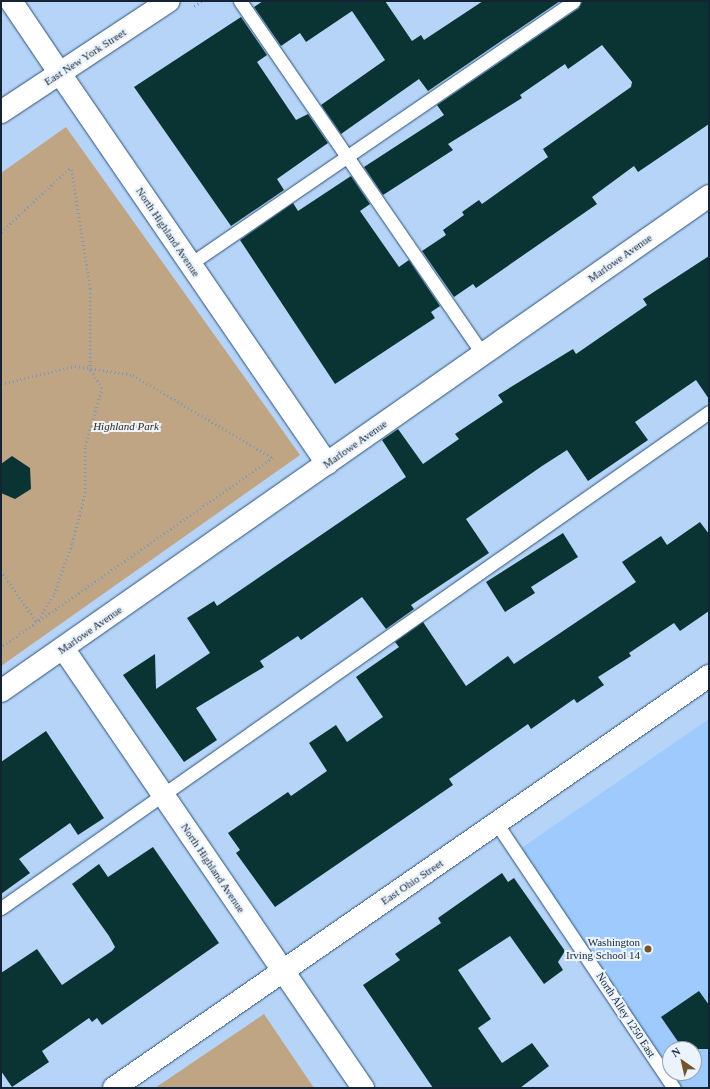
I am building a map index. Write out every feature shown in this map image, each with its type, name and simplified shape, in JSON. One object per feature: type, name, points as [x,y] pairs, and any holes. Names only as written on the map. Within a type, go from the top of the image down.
[{"type":"street","name":"North Highland Avenue","points":[[11,1],[327,464]]},
{"type":"street","name":"East New York Street","points":[[1,112],[61,75],[169,1]]},
{"type":"street","name":"Marlowe Avenue","points":[[1,692],[709,196]]},
{"type":"street","name":"North Highland Avenue","points":[[63,648],[363,1088]]},
{"type":"street","name":"East Ohio Street","points":[[114,1088],[709,676]]},
{"type":"lane","points":[[240,1],[350,157],[483,354]]},
{"type":"lane","points":[[190,264],[350,157],[574,1]]},
{"type":"lane","points":[[1,908],[709,412]]},
{"type":"lane","name":"North Alley 1250 East","points":[[497,824],[674,1088]]},
{"type":"path","points":[[1,232],[71,167],[90,289],[90,370],[102,388],[85,446],[85,493],[72,543],[54,594],[37,622]]},
{"type":"path","points":[[1,384],[74,366],[90,370],[133,375],[273,458],[1,648]]},
{"type":"path","points":[[1,571],[37,622]]},
{"type":"shaded area","name":"Washington Irving School 14","points":[[709,719],[709,1088],[679,1088],[674,1081],[702,1081],[702,1041],[662,1041],[662,1062],[520,849]]},
{"type":"green space","name":"Highland Park","points":[[66,127],[300,455],[1,666],[1,173]]},
{"type":"green space","points":[[264,1014],[314,1088],[155,1088]]},
{"type":"building","points":[[263,1],[385,1],[412,41],[421,35],[424,40],[483,1],[560,1],[428,91],[419,79],[341,134],[321,105],[385,60],[352,11],[306,42],[300,33],[281,46],[254,7]]},
{"type":"building","points":[[582,1],[709,1],[709,124],[638,172],[634,166],[592,197],[597,204],[476,288],[473,284],[454,297],[422,251],[446,235],[443,230],[464,215],[462,212],[479,200],[482,204],[548,157],[543,149],[631,87],[632,82],[602,45],[568,69],[565,64],[520,95],[522,98],[448,144],[453,150],[383,195],[364,167],[444,115],[437,105],[579,8]]},
{"type":"building","points":[[241,17],[267,55],[257,62],[296,120],[308,114],[328,143],[277,179],[284,190],[231,226],[134,87]]},
{"type":"building","points":[[351,176],[370,204],[360,211],[399,267],[409,260],[440,306],[431,312],[435,318],[335,384],[240,240],[293,203],[298,211]]},
{"type":"building","points":[[709,256],[709,399],[696,380],[635,422],[648,440],[588,481],[567,450],[542,466],[466,519],[489,553],[411,605],[414,609],[386,629],[362,597],[301,640],[298,636],[260,661],[264,667],[196,708],[217,740],[184,762],[123,675],[155,654],[156,689],[210,653],[187,618],[214,601],[217,606],[406,477],[382,440],[398,429],[423,464],[459,439],[455,434],[503,402],[498,395],[573,349],[576,354],[647,305],[643,299]]},
{"type":"building","points":[[12,456],[30,468],[31,489],[15,499],[1,493],[1,464]]},
{"type":"building","points":[[700,522],[709,534],[709,611],[680,631],[674,623],[629,653],[631,656],[598,677],[604,685],[577,703],[574,699],[531,729],[528,724],[449,779],[453,785],[275,907],[236,853],[240,850],[228,833],[288,792],[291,796],[327,771],[309,743],[336,725],[347,742],[383,717],[356,677],[399,647],[395,642],[423,622],[466,686],[508,656],[514,664],[636,582],[622,562],[661,536],[667,545]]},
{"type":"building","points":[[563,533],[578,557],[531,587],[535,593],[505,612],[486,582]]},
{"type":"building","points":[[46,731],[104,818],[78,835],[70,823],[19,859],[30,873],[1,894],[1,762]]},
{"type":"building","points":[[153,847],[219,943],[102,1025],[97,1018],[92,1022],[89,1018],[42,1051],[49,1062],[12,1087],[1,1071],[1,973],[37,949],[62,985],[112,951],[115,947],[109,936],[72,884],[99,864],[108,877]]},
{"type":"building","points":[[502,873],[508,882],[514,878],[565,951],[558,962],[563,970],[544,984],[510,936],[458,970],[491,1019],[478,1028],[502,1063],[532,1043],[549,1066],[520,1088],[433,1088],[363,985],[400,960],[395,954],[441,923],[438,918]]},
{"type":"building","points":[[699,991],[709,1005],[709,1049],[702,1049],[702,1041],[678,1041],[661,1017]]},
{"type":"place","name":"Washington Irving School 14","points":[[648,949]]}]
